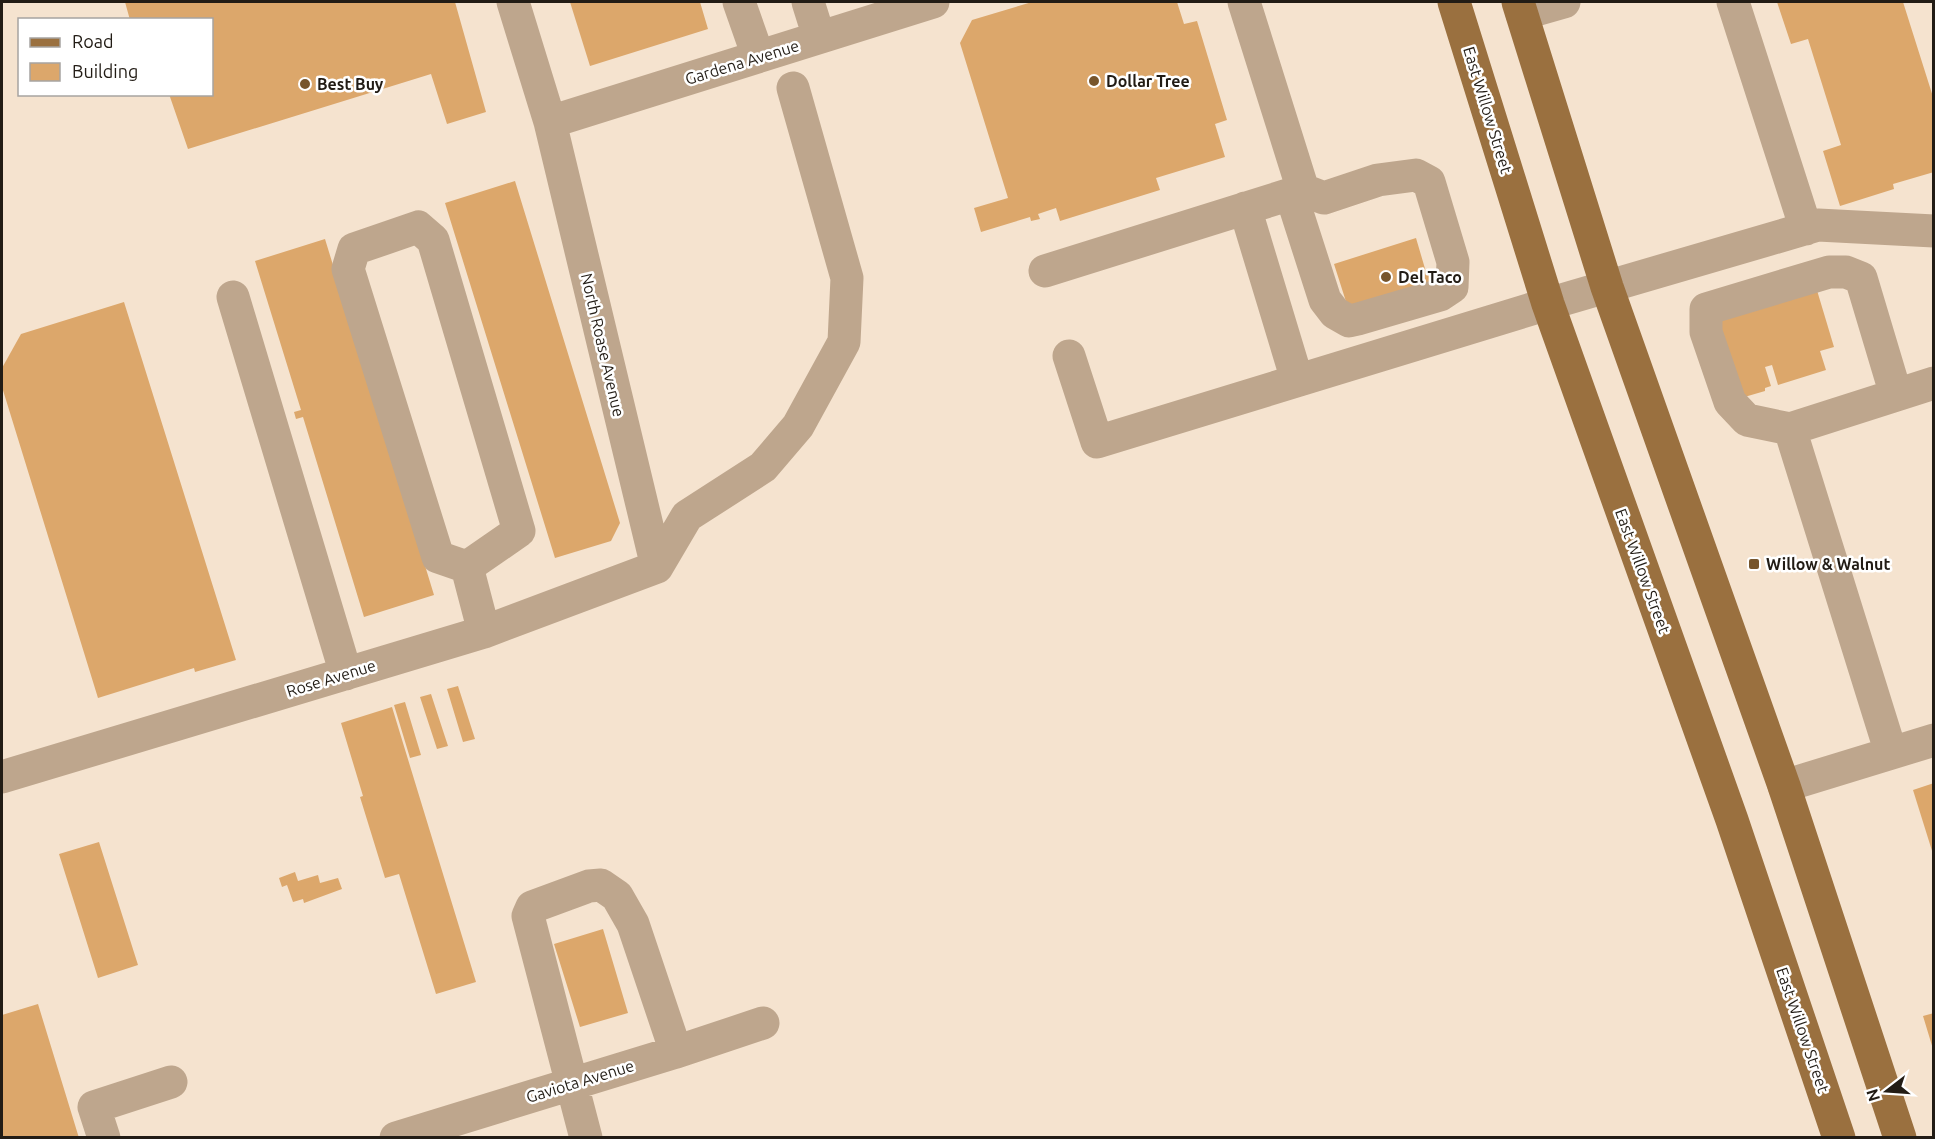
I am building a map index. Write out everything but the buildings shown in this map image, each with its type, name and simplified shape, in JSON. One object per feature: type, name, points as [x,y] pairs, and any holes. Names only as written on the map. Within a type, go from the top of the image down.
[{"type":"main road","name":"East Willow Street","points":[[1454,2],[1548,304],[1732,820],[1839,1137]]},
{"type":"main road","points":[[1520,8],[1607,287],[1784,786],[1900,1137]]},
{"type":"street","name":"North Roase Avenue","points":[[513,2],[550,122],[657,567]]},
{"type":"street","points":[[739,2],[758,56]]},
{"type":"street","points":[[808,2],[819,37]]},
{"type":"street","name":"Gardena Avenue","points":[[550,122],[819,37],[884,9],[933,2]]},
{"type":"street","points":[[1045,271],[1297,192],[1324,198],[1378,180],[1416,175],[1429,182],[1453,262],[1452,287],[1440,295],[1349,321],[1335,313],[1325,300],[1297,192],[1244,2]]},
{"type":"street","points":[[1520,8],[1564,2]]},
{"type":"street","points":[[1733,2],[1806,229]]},
{"type":"street","points":[[657,567],[687,516],[763,467],[798,426],[844,342],[847,278],[794,88]]},
{"type":"street","points":[[1245,208],[1297,380]]},
{"type":"street","points":[[1069,356],[1097,442],[1548,304],[1818,225],[1934,231]]},
{"type":"street","points":[[418,227],[433,240],[519,531],[467,567],[438,556],[348,269],[354,249],[418,227]]},
{"type":"street","points":[[1896,395],[1861,278],[1846,272],[1829,272],[1706,309],[1706,332],[1730,402],[1747,420],[1790,429],[1934,383]]},
{"type":"street","points":[[233,297],[346,674]]},
{"type":"street","points":[[1790,429],[1891,753]]},
{"type":"street","points":[[467,567],[484,632]]},
{"type":"street","name":"Rose Avenue","points":[[2,777],[484,632],[657,567]]},
{"type":"street","points":[[1784,786],[1934,740]]},
{"type":"street","points":[[586,1137],[528,916],[532,907],[589,886],[601,885],[617,896],[633,924],[676,1052]]},
{"type":"street","name":"Gaviota Avenue","points":[[396,1137],[676,1052],[763,1023]]},
{"type":"street","points":[[104,1137],[94,1107],[171,1082]]},
{"type":"place","name":"Dollar Tree","points":[[1094,81]]},
{"type":"place","name":"Best Buy","points":[[305,84]]},
{"type":"place","name":"Del Taco","points":[[1386,277]]},
{"type":"place","name":"Willow & Walnut","points":[[1754,564]]}]
